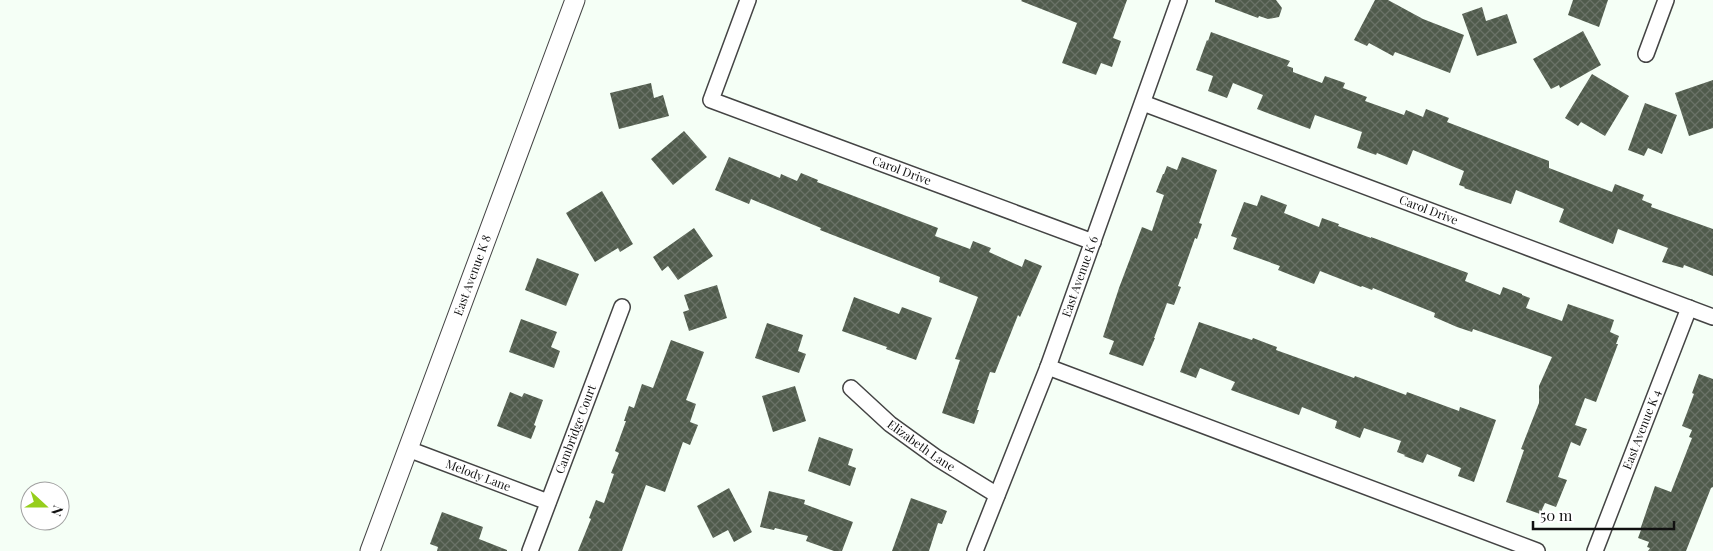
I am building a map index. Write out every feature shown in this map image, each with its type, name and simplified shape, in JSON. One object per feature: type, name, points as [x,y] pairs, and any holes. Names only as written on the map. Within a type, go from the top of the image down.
[{"type":"street","name":"East Avenue K 8","points":[[370,551],[575,0]]},
{"type":"street","name":"Carol Drive","points":[[748,0],[711,100],[1093,242]]},
{"type":"street","name":"East Avenue K 6","points":[[976,551],[1048,367],[1179,0]]},
{"type":"street","points":[[1646,54],[1666,0]]},
{"type":"street","name":"Carol Drive","points":[[1143,103],[1713,317]]},
{"type":"street","name":"Cambridge Court","points":[[530,551],[622,307]]},
{"type":"street","name":"East Avenue K 4","points":[[1595,551],[1689,308]]},
{"type":"street","points":[[1048,367],[1537,551]]},
{"type":"street","name":"Elizabeth Lane","points":[[851,388],[890,424],[921,447],[998,495]]},
{"type":"street","name":"Melody Lane","points":[[408,449],[548,502]]},
{"type":"building","points":[[1022,0],[1127,0],[1113,38],[1121,41],[1112,67],[1101,63],[1096,75],[1062,63],[1077,23]]},
{"type":"building","points":[[1215,0],[1276,0],[1282,8],[1279,17],[1268,19],[1259,16],[1258,18],[1215,2]]},
{"type":"building","points":[[1375,0],[1388,0],[1423,19],[1464,35],[1450,73],[1395,52],[1393,56],[1369,43],[1367,46],[1354,40]]},
{"type":"building","points":[[1573,0],[1608,0],[1599,27],[1568,15]]},
{"type":"building","points":[[1482,7],[1486,21],[1507,14],[1517,43],[1477,56],[1462,14]]},
{"type":"building","points":[[1583,31],[1601,65],[1560,88],[1559,85],[1551,89],[1533,59]]},
{"type":"building","points":[[1211,32],[1290,61],[1287,66],[1293,68],[1293,72],[1322,83],[1325,76],[1345,83],[1343,88],[1367,97],[1365,101],[1404,115],[1406,110],[1423,117],[1426,109],[1449,118],[1447,122],[1549,161],[1549,168],[1612,192],[1615,184],[1644,195],[1642,200],[1652,204],[1651,207],[1713,229],[1713,276],[1684,265],[1683,268],[1662,262],[1668,248],[1618,229],[1613,244],[1559,222],[1564,209],[1516,190],[1511,204],[1464,188],[1459,185],[1464,171],[1413,150],[1407,165],[1377,153],[1376,155],[1357,148],[1362,132],[1315,115],[1310,129],[1257,109],[1263,95],[1233,83],[1227,98],[1208,91],[1213,76],[1196,70]]},
{"type":"building","points":[[1592,74],[1629,96],[1605,136],[1581,122],[1578,126],[1565,118]]},
{"type":"building","points":[[1713,80],[1713,128],[1689,136],[1675,93]]},
{"type":"building","points":[[651,83],[654,98],[663,95],[669,116],[619,129],[610,93]]},
{"type":"building","points":[[1645,103],[1677,115],[1662,154],[1648,148],[1644,156],[1628,150]]},
{"type":"building","points":[[684,131],[707,157],[673,185],[651,159]]},
{"type":"building","points":[[729,157],[780,178],[781,174],[797,181],[801,173],[818,180],[817,182],[938,228],[935,236],[970,249],[973,241],[991,248],[989,252],[1022,267],[1025,259],[1042,266],[1020,317],[1018,315],[995,373],[990,372],[974,424],[942,413],[960,360],[955,359],[978,297],[939,282],[940,277],[820,230],[821,228],[751,199],[749,204],[715,190]]},
{"type":"building","points":[[1182,157],[1217,170],[1199,223],[1202,224],[1197,239],[1195,238],[1178,286],[1181,287],[1174,305],[1167,303],[1143,366],[1109,354],[1114,341],[1103,337],[1142,227],[1152,231],[1164,195],[1156,192],[1163,174],[1167,166],[1177,170]]},
{"type":"building","points":[[602,191],[633,244],[620,252],[618,248],[595,262],[566,213]]},
{"type":"building","points":[[1261,195],[1287,205],[1284,213],[1319,227],[1322,218],[1339,224],[1338,226],[1468,273],[1465,281],[1500,295],[1503,287],[1522,294],[1530,298],[1526,308],[1562,321],[1568,304],[1614,320],[1610,332],[1619,336],[1616,344],[1618,344],[1596,402],[1585,398],[1575,425],[1587,429],[1580,446],[1571,442],[1558,477],[1567,480],[1556,507],[1545,503],[1540,514],[1506,502],[1524,450],[1521,449],[1539,403],[1539,386],[1552,357],[1473,329],[1472,332],[1457,327],[1434,317],[1435,313],[1373,288],[1372,290],[1361,287],[1320,271],[1314,284],[1278,270],[1280,266],[1233,249],[1237,238],[1231,236],[1244,202],[1257,206]]},
{"type":"building","points":[[694,228],[713,256],[678,280],[668,266],[662,271],[653,257]]},
{"type":"building","points":[[537,258],[579,274],[566,306],[525,290]]},
{"type":"building","points":[[717,285],[727,318],[689,331],[683,312],[689,310],[684,295]]},
{"type":"building","points":[[854,297],[899,314],[902,307],[932,318],[916,360],[886,349],[887,347],[842,331]]},
{"type":"building","points":[[521,319],[557,332],[551,347],[560,351],[554,368],[509,352]]},
{"type":"building","points":[[1199,322],[1252,340],[1253,338],[1277,347],[1276,350],[1354,378],[1355,376],[1406,395],[1407,392],[1459,411],[1460,407],[1496,420],[1474,482],[1458,476],[1461,468],[1427,454],[1423,463],[1404,456],[1397,452],[1401,441],[1364,428],[1360,438],[1335,428],[1337,421],[1302,407],[1299,415],[1231,390],[1235,382],[1200,368],[1196,378],[1180,372]]},
{"type":"building","points":[[767,323],[803,335],[798,351],[806,354],[799,373],[755,358]]},
{"type":"building","points":[[671,340],[704,352],[686,400],[696,404],[690,422],[698,425],[690,445],[683,442],[665,492],[646,485],[622,551],[578,551],[591,519],[589,518],[596,500],[604,503],[614,474],[611,473],[619,453],[615,451],[626,421],[624,421],[629,406],[634,408],[642,384],[653,388]]},
{"type":"building","points":[[1699,374],[1713,379],[1713,487],[1686,551],[1648,551],[1650,548],[1647,547],[1649,542],[1638,538],[1640,530],[1655,486],[1671,492],[1692,438],[1689,437],[1692,430],[1682,426]]},
{"type":"building","points":[[795,386],[806,421],[773,432],[762,396]]},
{"type":"building","points":[[510,392],[522,397],[524,393],[543,400],[531,439],[497,426]]},
{"type":"building","points":[[819,437],[853,449],[848,465],[856,468],[850,486],[808,471]]},
{"type":"building","points":[[729,488],[752,532],[734,542],[728,530],[713,538],[697,506]]},
{"type":"building","points":[[769,491],[805,500],[804,504],[853,522],[842,551],[834,551],[806,541],[808,536],[775,528],[774,530],[760,527]]},
{"type":"building","points":[[911,498],[947,511],[942,524],[938,523],[929,551],[892,551]]},
{"type":"building","points":[[442,512],[483,527],[479,539],[507,551],[437,551],[438,547],[430,544]]}]
